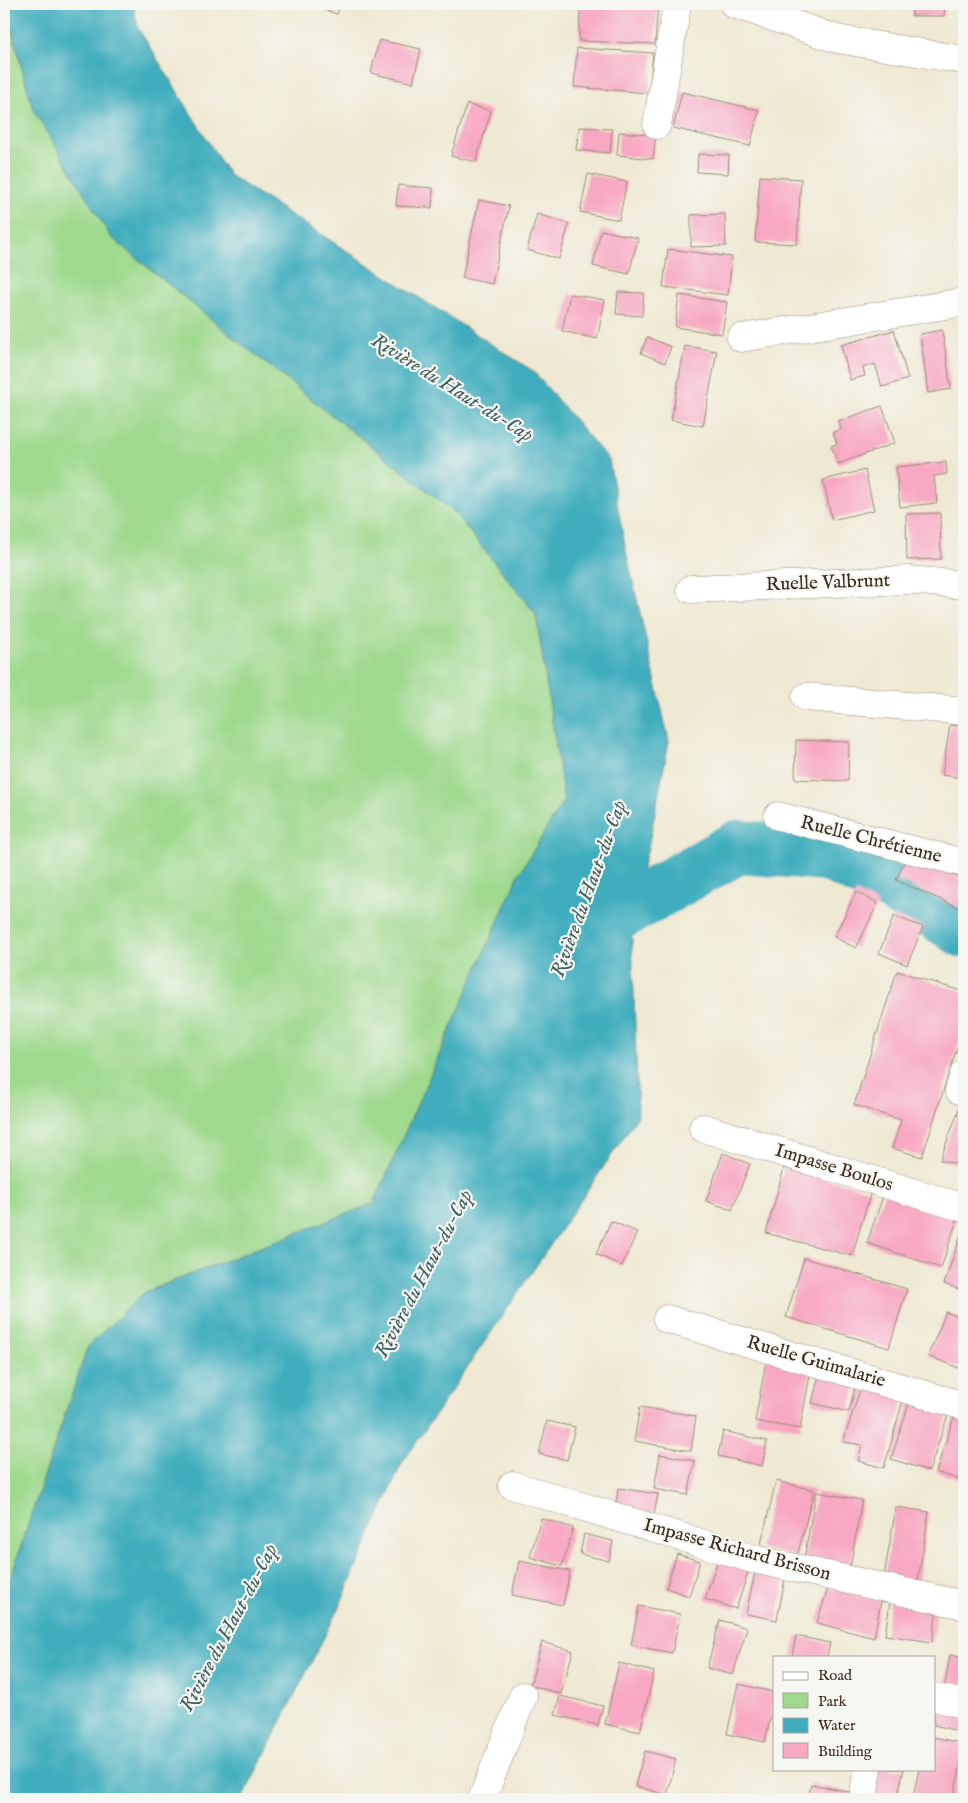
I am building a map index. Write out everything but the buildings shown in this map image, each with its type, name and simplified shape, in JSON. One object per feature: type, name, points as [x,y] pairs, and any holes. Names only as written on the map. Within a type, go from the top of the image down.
[{"type":"street","points":[[657,125],[677,4]]},
{"type":"street","points":[[734,4],[837,39],[964,60]]},
{"type":"street","points":[[741,338],[964,302]]},
{"type":"street","name":"Ruelle Valbrunt","points":[[691,589],[909,580],[964,585]]},
{"type":"street","points":[[806,697],[964,711]]},
{"type":"street","name":"Ruelle Chrétienne","points":[[778,816],[964,863]]},
{"type":"street","name":"Impasse Boulos","points":[[704,1128],[964,1208]]},
{"type":"street","name":"Ruelle Guimalarie","points":[[667,1319],[964,1406]]},
{"type":"street","name":"Impasse Richard Brisson","points":[[512,1485],[753,1559],[964,1605]]},
{"type":"street","points":[[482,1799],[523,1696]]},
{"type":"street","points":[[936,1697],[964,1704]]},
{"type":"street","points":[[863,1799],[868,1770]]},
{"type":"green space","points":[[4,4],[33,109],[111,237],[234,338],[453,511],[536,614],[564,800],[518,876],[374,1203],[145,1292],[88,1346],[4,1597]]},
{"type":"water","name":"Rivière du Haut-du-Cap","points":[[5,4],[133,4],[138,28],[229,175],[533,371],[609,460],[626,551],[669,741],[648,848],[631,907],[638,1116],[401,1465],[336,1614],[242,1799],[4,1799],[4,1597],[88,1346],[145,1292],[374,1203],[518,876],[564,800],[536,614],[453,511],[234,338],[111,237],[33,109]]},
{"type":"waterway","name":"Rivière du Haut-du-Cap","points":[[573,936],[631,907],[738,847],[827,854],[887,882],[964,931]]}]
